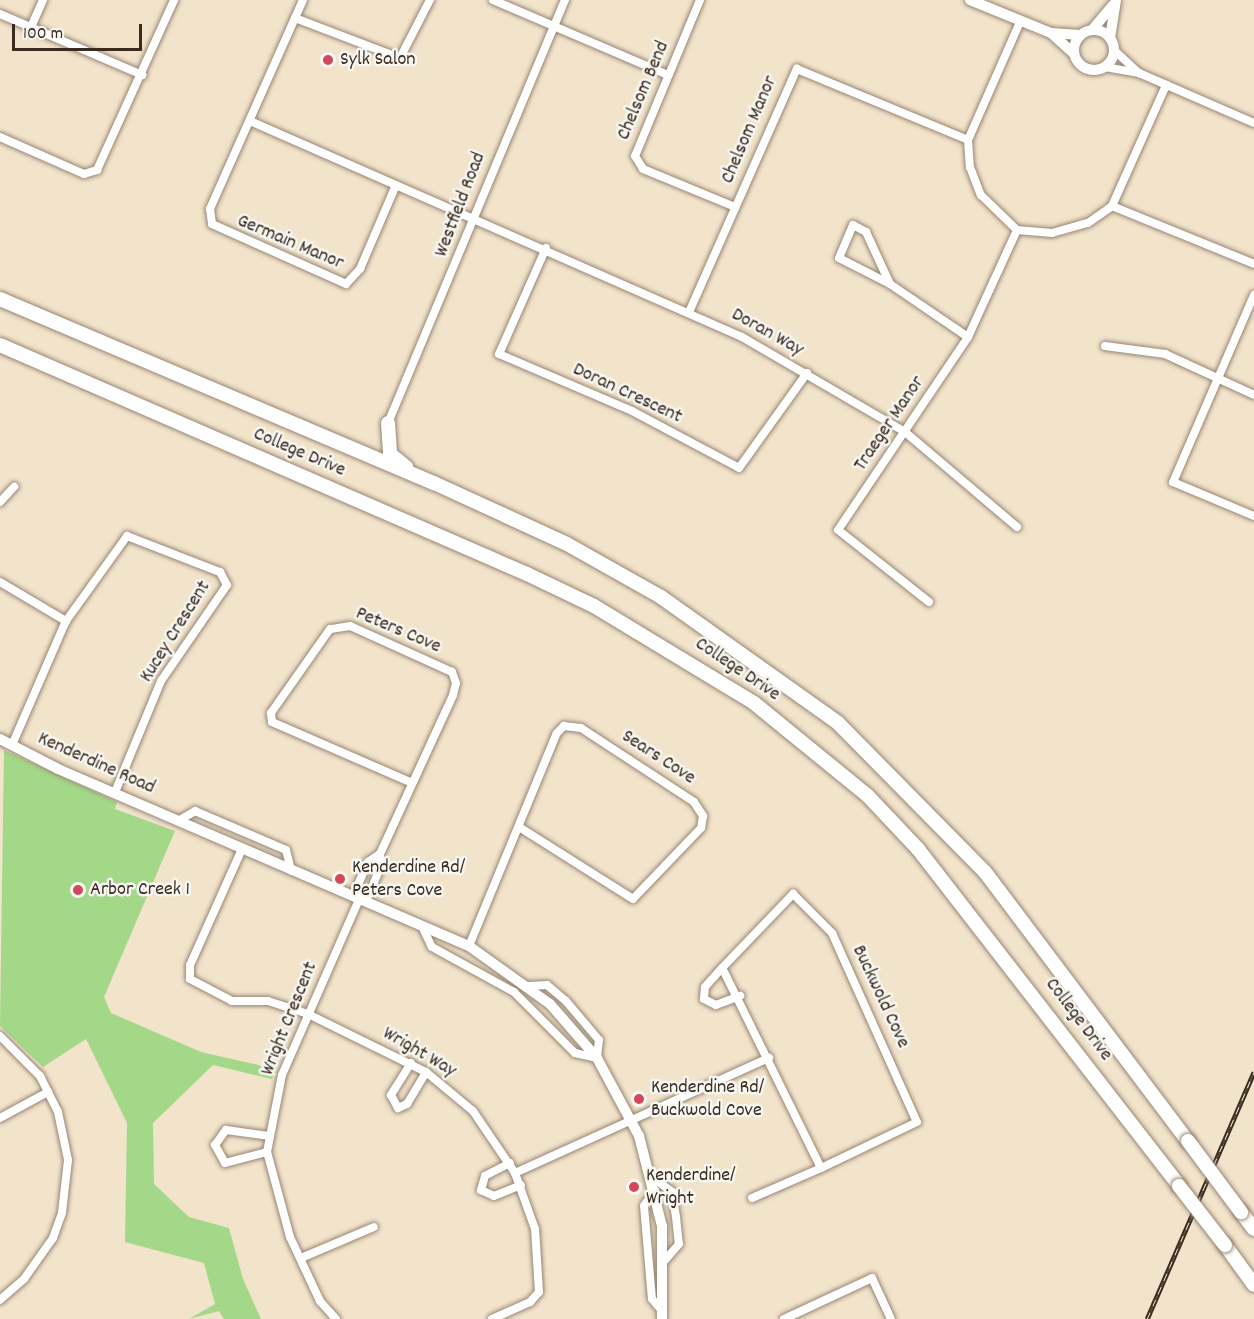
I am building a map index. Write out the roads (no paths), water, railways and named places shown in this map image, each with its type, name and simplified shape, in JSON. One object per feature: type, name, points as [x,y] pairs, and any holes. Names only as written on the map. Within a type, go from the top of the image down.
[{"type":"highway","name":"College Drive","points":[[0,299],[434,483],[567,544],[661,597],[838,723],[985,872],[1254,1229]]},
{"type":"highway","name":"College Drive","points":[[0,345],[536,579],[623,623],[754,703],[868,796],[918,849],[1254,1285]]},
{"type":"highway","points":[[388,423],[390,454],[434,483]]},
{"type":"street","points":[[31,27],[43,0]]},
{"type":"street","points":[[0,137],[90,173],[105,159],[174,0]]},
{"type":"street","name":"Germain Manor","points":[[303,0],[210,209],[217,230],[346,284],[360,269],[396,186]]},
{"type":"street","points":[[295,18],[400,58],[430,0]]},
{"type":"street","points":[[493,0],[668,75]]},
{"type":"street","name":"Westfield Road","points":[[388,423],[472,228],[472,216],[565,0]]},
{"type":"street","name":"Chelsom Bend","points":[[700,0],[636,148],[638,164],[735,207]]},
{"type":"street","points":[[970,0],[1051,33],[1080,35],[1092,30],[1115,2]]},
{"type":"street","points":[[1115,2],[1110,38],[1114,50],[1139,73]]},
{"type":"street","points":[[0,14],[142,75]]},
{"type":"street","points":[[1020,22],[968,140],[981,195],[1017,230],[1052,233],[1088,223],[1112,206],[1166,85]]},
{"type":"street","points":[[1092,30],[1110,38]]},
{"type":"street","points":[[1051,33],[1074,54],[1086,69],[1105,67],[1139,73],[1254,123]]},
{"type":"street","points":[[1074,54],[1080,35]]},
{"type":"street","points":[[1105,67],[1114,50]]},
{"type":"street","name":"Chelsom Manor","points":[[690,310],[797,69],[968,140]]},
{"type":"street","name":"Doran Way","points":[[250,121],[396,186],[472,216],[690,310],[807,373],[905,432],[1017,527]]},
{"type":"street","points":[[1112,206],[1254,264]]},
{"type":"street","points":[[890,285],[866,232],[853,225],[840,258],[890,285],[968,337]]},
{"type":"street","name":"Traeger Manor","points":[[929,602],[838,530],[968,337],[1017,230]]},
{"type":"street","name":"Doran Crescent","points":[[546,248],[499,354],[632,411],[739,468],[807,373]]},
{"type":"street","points":[[1254,295],[1173,482],[1254,516]]},
{"type":"street","points":[[1105,346],[1165,354],[1254,395]]},
{"type":"street","points":[[0,502],[14,487]]},
{"type":"street","name":"Kucey Crescent","points":[[12,745],[66,621],[127,536],[220,572],[227,585],[161,681],[115,792]]},
{"type":"street","points":[[0,582],[66,621]]},
{"type":"street","name":"Peters Cove","points":[[380,854],[368,862],[356,890],[359,900],[370,892],[380,854],[453,695],[452,672],[350,627],[330,629],[272,713],[272,722],[412,783]]},
{"type":"street","name":"Sears Cove","points":[[469,946],[519,827],[564,726],[581,728],[694,802],[703,816],[700,828],[633,899],[519,827]]},
{"type":"street","name":"Kenderdine Road","points":[[0,739],[178,821],[469,946],[529,986],[597,1058],[632,1119],[654,1184],[665,1260],[662,1315]]},
{"type":"street","points":[[178,821],[195,811],[286,850],[291,870]]},
{"type":"street","name":"Wright Way","points":[[242,849],[190,965],[190,979],[232,1000],[268,1001],[308,1014],[411,1063],[426,1072],[473,1111],[515,1173]]},
{"type":"street","name":"Buckwold Cove","points":[[740,996],[716,1005],[704,999],[705,987],[793,894],[832,933],[917,1122],[752,1198]]},
{"type":"street","name":"Wright Crescent","points":[[336,1319],[320,1301],[301,1258],[267,1152],[282,1075],[359,900]]},
{"type":"street","points":[[422,926],[432,947],[514,992],[575,1053],[597,1058]]},
{"type":"street","points":[[722,968],[740,996],[821,1168]]},
{"type":"street","points":[[0,1036],[30,1063],[48,1092],[68,1160],[62,1213],[39,1260],[0,1300]]},
{"type":"street","points":[[492,1319],[530,1302],[538,1292],[535,1229],[515,1173],[770,1058]]},
{"type":"street","points":[[411,1063],[391,1095],[398,1108],[406,1104],[426,1072]]},
{"type":"street","points":[[0,1118],[48,1092]]},
{"type":"street","points":[[267,1152],[225,1162],[215,1145],[226,1130],[269,1136]]},
{"type":"street","points":[[510,1163],[485,1176],[481,1190],[494,1196],[521,1185]]},
{"type":"street","name":"Kenderdine Road","points":[[654,1184],[644,1206],[652,1299],[662,1315]]},
{"type":"street","points":[[301,1258],[374,1227]]},
{"type":"street","points":[[784,1319],[872,1278],[891,1319]]},
{"type":"railway","points":[[1147,1319],[1254,1072]]},
{"type":"place","name":"Sylk Salon","points":[[328,60]]},
{"type":"place","name":"Kenderdine Rd/ Peters Cove","points":[[340,879]]},
{"type":"place","name":"Arbor Creek 1","points":[[78,890]]},
{"type":"place","name":"Kenderdine Rd/ Buckwold Cove","points":[[639,1099]]},
{"type":"place","name":"Kenderdine/ Wright","points":[[634,1187]]}]
